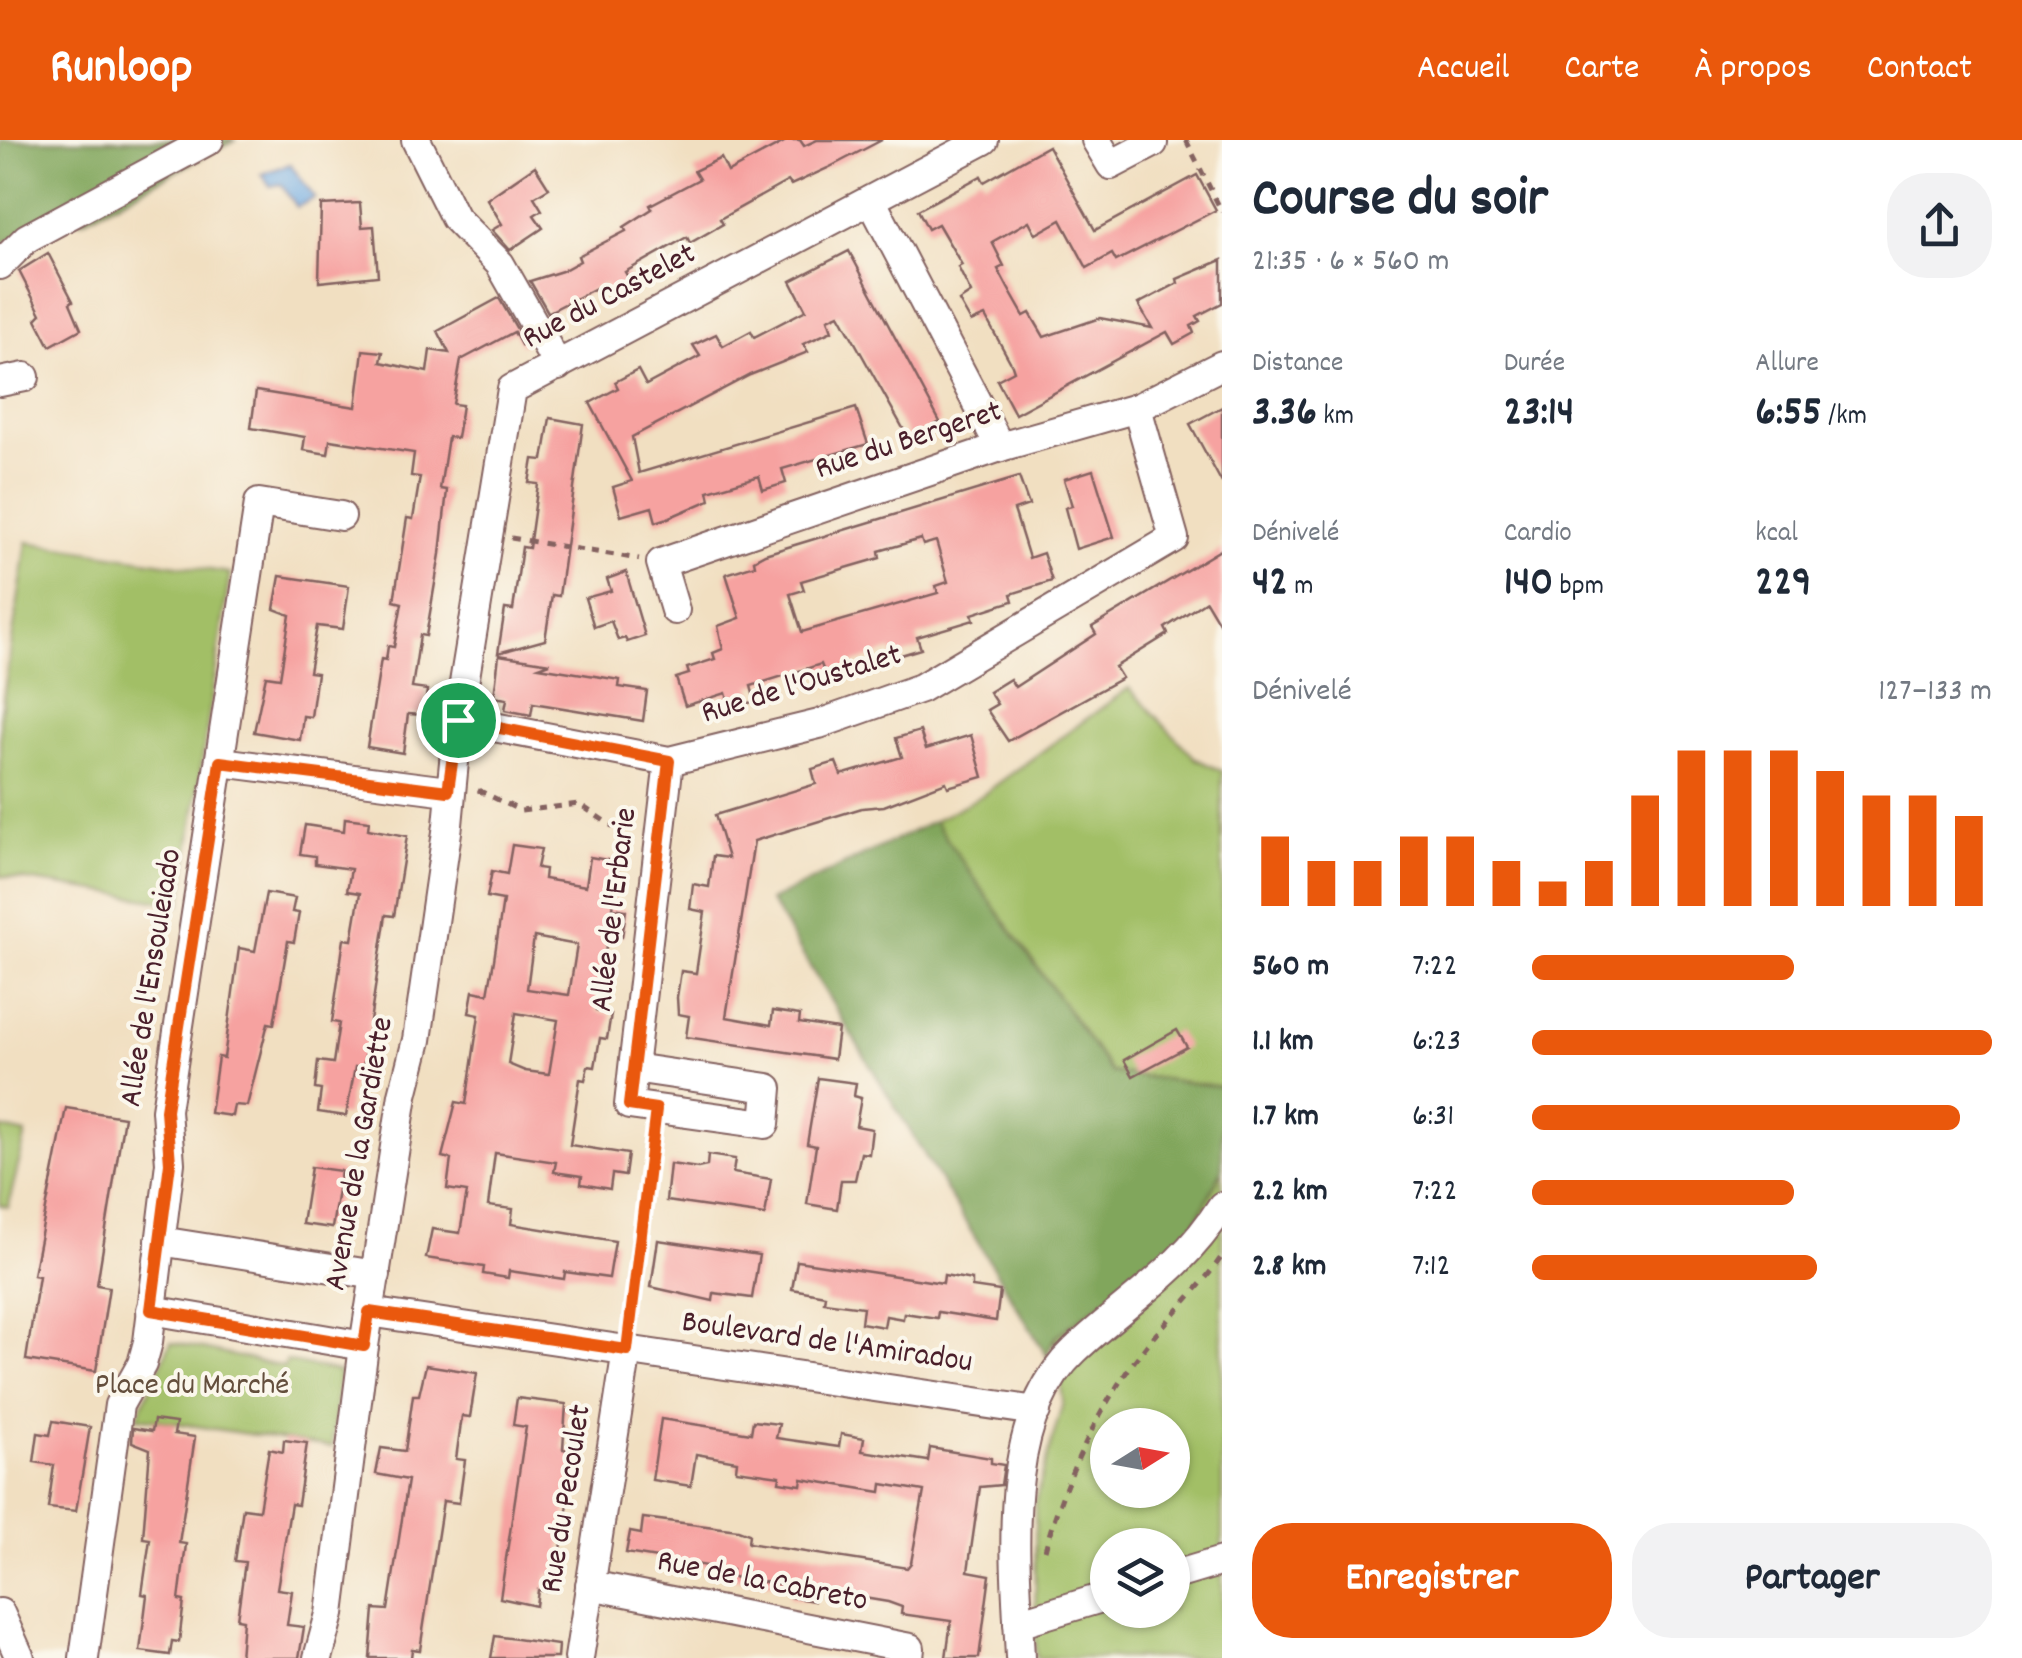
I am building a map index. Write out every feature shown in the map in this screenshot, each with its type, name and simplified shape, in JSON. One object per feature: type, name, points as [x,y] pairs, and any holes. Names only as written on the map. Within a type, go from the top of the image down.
[{"type":"street","points":[[0,265],[27,238],[209,140]]},
{"type":"street","points":[[416,140],[455,218],[500,264],[558,366]]},
{"type":"street","name":"Rue du Castelet","points":[[458,720],[512,389],[984,140]]},
{"type":"street","points":[[1096,140],[1111,166],[1153,142]]},
{"type":"street","points":[[871,200],[1000,448]]},
{"type":"street","name":"Rue du Bergeret","points":[[661,562],[1000,448],[1137,408],[1222,365]]},
{"type":"street","name":"Rue de l'Oustalet","points":[[458,720],[669,761],[819,724],[921,688],[1174,538],[1137,408]]},
{"type":"street","name":"Allée de l'Ensouleiado","points":[[84,1658],[119,1405],[142,1364],[151,1310],[170,1163],[165,1126],[259,503],[341,516]]},
{"type":"street","points":[[661,562],[675,610]]},
{"type":"street","name":"Avenue de la Gardiette","points":[[318,1658],[330,1614],[364,1346],[403,1095],[417,1040],[448,825],[458,720]]},
{"type":"street","name":"Allée de l'Erbarie","points":[[656,1109],[629,1105],[669,761]]},
{"type":"street","points":[[220,762],[449,783]]},
{"type":"street","points":[[633,1068],[768,1088],[764,1124],[656,1109]]},
{"type":"street","points":[[1020,1658],[1016,1508],[1025,1448],[1047,1381],[1074,1350],[1196,1246],[1222,1206]]},
{"type":"street","points":[[160,1241],[376,1275]]},
{"type":"street","points":[[151,1310],[364,1346]]},
{"type":"street","name":"Boulevard de l'Amiradou","points":[[369,1312],[1036,1411]]},
{"type":"street","name":"Rue du Pecoulet","points":[[579,1658],[627,1350]]},
{"type":"street","points":[[1190,1571],[1222,1561]]},
{"type":"street","name":"Rue de la Cabreto","points":[[590,1585],[910,1648],[908,1658]]},
{"type":"street","points":[[1018,1624],[1090,1602]]},
{"type":"street","points":[[0,1613],[20,1658]]},
{"type":"path","points":[[1186,140],[1222,212]]},
{"type":"path","points":[[488,535],[661,562]]},
{"type":"path","points":[[449,783],[521,811],[579,804],[612,826],[662,822]]},
{"type":"path","points":[[627,1350],[656,1109]]},
{"type":"path","points":[[1042,1567],[1058,1504],[1109,1401],[1141,1352],[1222,1256]]},
{"type":"green space","points":[[0,140],[236,140],[81,221],[72,206],[0,245]]},
{"type":"green space","points":[[27,542],[230,573],[181,904],[0,876],[0,719]]},
{"type":"green space","points":[[1129,688],[1196,759],[1222,771],[1222,1087],[1111,1072],[934,821],[981,796]]},
{"type":"green space","points":[[934,821],[1111,1072],[1222,1087],[1222,1170],[1188,1238],[1055,1337],[1047,1356],[770,901]]},
{"type":"green space","points":[[0,1128],[26,1134],[8,1207],[0,1205]]},
{"type":"green space","points":[[1222,1170],[1222,1658],[1036,1658],[1035,1502],[1063,1402],[1055,1337],[1188,1238]]},
{"type":"green space","name":"Place du Marché","points":[[171,1342],[284,1367],[286,1361],[339,1372],[332,1447],[137,1417]]},
{"type":"water","points":[[290,164],[315,198],[297,207],[281,184],[270,186],[262,174]]},
{"type":"building","points":[[788,140],[800,140],[804,146],[817,140],[882,140],[791,185],[788,181],[720,219],[723,224],[690,243],[687,237],[625,272],[633,286],[611,297],[604,284],[549,312],[556,326],[530,281],[562,271],[580,261],[578,256],[626,231],[624,227],[652,209],[650,205],[699,179],[694,171],[721,158],[728,172]]},
{"type":"building","points":[[1048,146],[1095,230],[1197,175],[1216,210],[1116,261],[1112,254],[1087,268],[1061,220],[1036,234],[1029,221],[992,242],[1004,266],[998,269],[1008,288],[1024,316],[1030,313],[1044,337],[1100,318],[1152,328],[1138,304],[1178,283],[1177,279],[1222,260],[1222,303],[1197,316],[1200,321],[1191,326],[1194,333],[1174,344],[1167,332],[1015,414],[997,380],[1014,371],[1012,365],[985,316],[971,322],[959,301],[971,293],[958,267],[962,265],[938,224],[928,229],[918,210],[981,176],[984,182]]},
{"type":"building","points":[[535,166],[549,188],[534,197],[542,210],[534,215],[543,228],[510,250],[492,230],[502,224],[487,199]]},
{"type":"building","points":[[360,203],[362,227],[374,226],[378,276],[319,282],[321,205]]},
{"type":"building","points":[[849,251],[940,422],[909,439],[839,314],[828,319],[832,331],[803,344],[808,352],[750,375],[632,437],[639,473],[856,408],[868,444],[782,469],[786,483],[763,490],[759,476],[708,491],[710,500],[656,522],[652,507],[621,516],[613,487],[632,481],[590,403],[618,388],[615,382],[638,370],[646,385],[700,356],[693,345],[716,334],[723,346],[751,331],[754,337],[806,310],[791,281]]},
{"type":"building","points":[[48,253],[73,301],[70,303],[81,329],[50,346],[36,319],[41,314],[19,271]]},
{"type":"building","points":[[499,298],[525,343],[521,345],[514,332],[461,360],[453,404],[462,405],[457,438],[448,437],[440,489],[447,490],[440,554],[426,636],[420,635],[412,688],[427,690],[424,715],[408,714],[403,753],[367,747],[381,659],[386,660],[388,646],[394,647],[402,603],[394,601],[407,518],[413,519],[420,477],[411,476],[414,453],[330,440],[328,454],[303,450],[305,437],[251,428],[256,391],[356,407],[363,350],[383,352],[381,362],[427,372],[430,350],[449,353],[438,331]]},
{"type":"building","points":[[1222,407],[1222,483],[1190,424]]},
{"type":"building","points":[[550,418],[583,424],[559,596],[552,595],[545,640],[498,653],[505,609],[513,610],[522,547],[529,548],[538,484],[529,483],[533,459],[543,460]]},
{"type":"building","points":[[1093,470],[1114,537],[1076,549],[1065,508],[1072,506],[1064,479]]},
{"type":"building","points":[[1019,477],[1029,505],[1014,510],[1029,558],[1043,553],[1052,581],[1011,594],[1013,601],[972,614],[974,620],[917,637],[921,649],[894,657],[892,650],[849,665],[851,672],[827,680],[821,664],[751,686],[755,701],[731,709],[726,693],[685,706],[676,678],[689,674],[687,668],[715,659],[713,653],[723,649],[718,626],[740,618],[726,574],[755,565],[754,560]],"holes":[[[921,539],[923,545],[936,541],[948,582],[936,586],[938,593],[802,632],[790,594],[804,590],[801,581],[880,558],[879,551]]]},
{"type":"building","points":[[1222,549],[1222,628],[1206,601],[1165,628],[1168,634],[1115,667],[1122,678],[1008,741],[987,710],[997,704],[989,692],[1010,679],[1015,687],[1096,634],[1092,627]]},
{"type":"building","points":[[626,572],[645,636],[627,642],[625,638],[618,640],[611,621],[594,627],[585,598],[611,591],[607,579]]},
{"type":"building","points":[[280,576],[349,586],[343,629],[317,626],[309,672],[317,673],[311,717],[303,716],[300,740],[254,732],[266,676],[280,678],[290,615],[274,609]]},
{"type":"building","points":[[499,655],[550,663],[539,667],[620,680],[619,687],[647,691],[643,721],[533,703],[531,715],[505,710],[507,699],[494,697]]},
{"type":"building","points":[[920,731],[926,749],[971,735],[983,777],[948,787],[946,782],[884,806],[862,808],[754,841],[726,1017],[771,1025],[773,1011],[800,1015],[799,1023],[838,1029],[834,1059],[686,1037],[689,1016],[678,1014],[677,997],[681,971],[696,973],[705,912],[690,909],[693,884],[709,887],[713,856],[728,858],[715,815],[816,784],[812,769],[836,762],[841,775],[902,757],[896,738]]},
{"type":"building","points":[[345,818],[369,821],[368,829],[407,836],[394,916],[386,915],[363,1068],[355,1067],[346,1116],[318,1112],[321,1090],[315,1089],[318,1061],[333,1063],[339,1023],[332,1022],[344,939],[352,940],[360,893],[347,891],[351,869],[315,864],[315,856],[300,854],[305,825],[344,831]]},
{"type":"building","points":[[512,845],[541,849],[537,868],[545,869],[544,879],[586,886],[590,857],[619,862],[613,908],[626,910],[622,937],[608,933],[596,1011],[611,1014],[607,1039],[600,1038],[595,1067],[588,1066],[585,1080],[580,1079],[570,1145],[628,1154],[625,1176],[612,1174],[610,1189],[581,1184],[582,1176],[554,1172],[556,1162],[495,1153],[488,1206],[513,1209],[511,1224],[615,1241],[609,1278],[565,1272],[564,1279],[509,1271],[508,1278],[483,1274],[484,1267],[426,1258],[432,1229],[460,1233],[467,1192],[447,1189],[451,1159],[442,1157],[456,1102],[466,1104],[479,1015],[469,1013],[473,991],[488,994],[494,960],[503,900],[487,897],[492,871],[507,874]],"holes":[[[534,937],[577,945],[569,995],[527,989]],[[516,1013],[558,1020],[549,1074],[508,1064]]]},
{"type":"building","points":[[266,893],[295,898],[292,912],[299,913],[294,942],[288,941],[274,1024],[268,1023],[247,1106],[234,1105],[232,1116],[210,1113],[218,1057],[224,1058],[239,948],[255,951]]},
{"type":"building","points":[[1177,1030],[1187,1047],[1133,1076],[1124,1060]]},
{"type":"building","points":[[818,1078],[856,1083],[854,1096],[861,1098],[856,1126],[872,1129],[869,1154],[861,1153],[855,1180],[841,1180],[837,1209],[807,1204],[816,1146],[807,1144]]},
{"type":"building","points":[[66,1108],[124,1117],[97,1285],[109,1287],[96,1371],[26,1360],[39,1276],[33,1275]]},
{"type":"building","points":[[708,1155],[735,1159],[733,1173],[771,1179],[765,1215],[666,1201],[670,1164],[707,1166]]},
{"type":"building","points":[[311,1167],[341,1171],[332,1228],[302,1224]]},
{"type":"building","points":[[658,1240],[759,1255],[752,1298],[714,1293],[713,1301],[651,1287]]},
{"type":"building","points":[[797,1261],[943,1283],[944,1275],[972,1280],[972,1287],[1000,1291],[996,1321],[938,1312],[937,1318],[904,1313],[903,1319],[886,1316],[884,1327],[861,1323],[863,1307],[824,1302],[825,1295],[792,1289]]},
{"type":"building","points":[[426,1365],[477,1373],[470,1417],[462,1416],[459,1437],[456,1459],[465,1460],[459,1503],[443,1501],[420,1650],[412,1649],[411,1658],[370,1658],[374,1609],[388,1610],[408,1480],[376,1474],[381,1448],[405,1451],[413,1395],[419,1395]]},
{"type":"building","points":[[517,1398],[566,1404],[563,1449],[576,1452],[557,1575],[548,1574],[545,1591],[538,1590],[536,1606],[500,1598],[526,1427],[513,1425]]},
{"type":"building","points":[[661,1419],[751,1433],[753,1421],[779,1424],[776,1438],[839,1447],[841,1434],[864,1438],[862,1451],[928,1461],[930,1448],[991,1458],[991,1463],[1004,1465],[1001,1485],[980,1487],[968,1571],[990,1575],[979,1658],[946,1658],[951,1621],[901,1614],[902,1607],[888,1602],[816,1590],[814,1601],[790,1597],[791,1586],[731,1577],[732,1570],[626,1553],[630,1532],[641,1534],[643,1518],[738,1530],[749,1534],[748,1543],[907,1568],[911,1563],[924,1491],[882,1484],[881,1492],[802,1479],[801,1485],[779,1482],[780,1476],[736,1470],[737,1461],[696,1454],[691,1486],[652,1480]]},
{"type":"building","points":[[154,1420],[176,1423],[174,1434],[195,1437],[179,1543],[186,1544],[179,1600],[184,1601],[179,1642],[172,1641],[170,1655],[140,1651],[147,1595],[142,1594],[150,1539],[143,1538],[150,1449],[132,1442],[133,1428],[152,1431]]},
{"type":"building","points":[[53,1421],[90,1427],[76,1511],[48,1508],[54,1465],[34,1462],[38,1433],[50,1435]]},
{"type":"building","points":[[284,1440],[307,1443],[298,1505],[291,1504],[277,1589],[292,1591],[287,1625],[304,1627],[299,1658],[240,1658],[243,1620],[237,1619],[245,1562],[235,1561],[243,1508],[259,1510],[269,1449],[283,1452]]},
{"type":"building","points":[[495,1636],[558,1645],[557,1658],[491,1658]]},
{"type":"route","points":[[458,720],[669,761],[629,1105],[656,1109],[627,1350],[369,1312],[364,1346],[151,1310],[170,1163],[166,1110],[220,762],[448,791],[458,720]]}]
